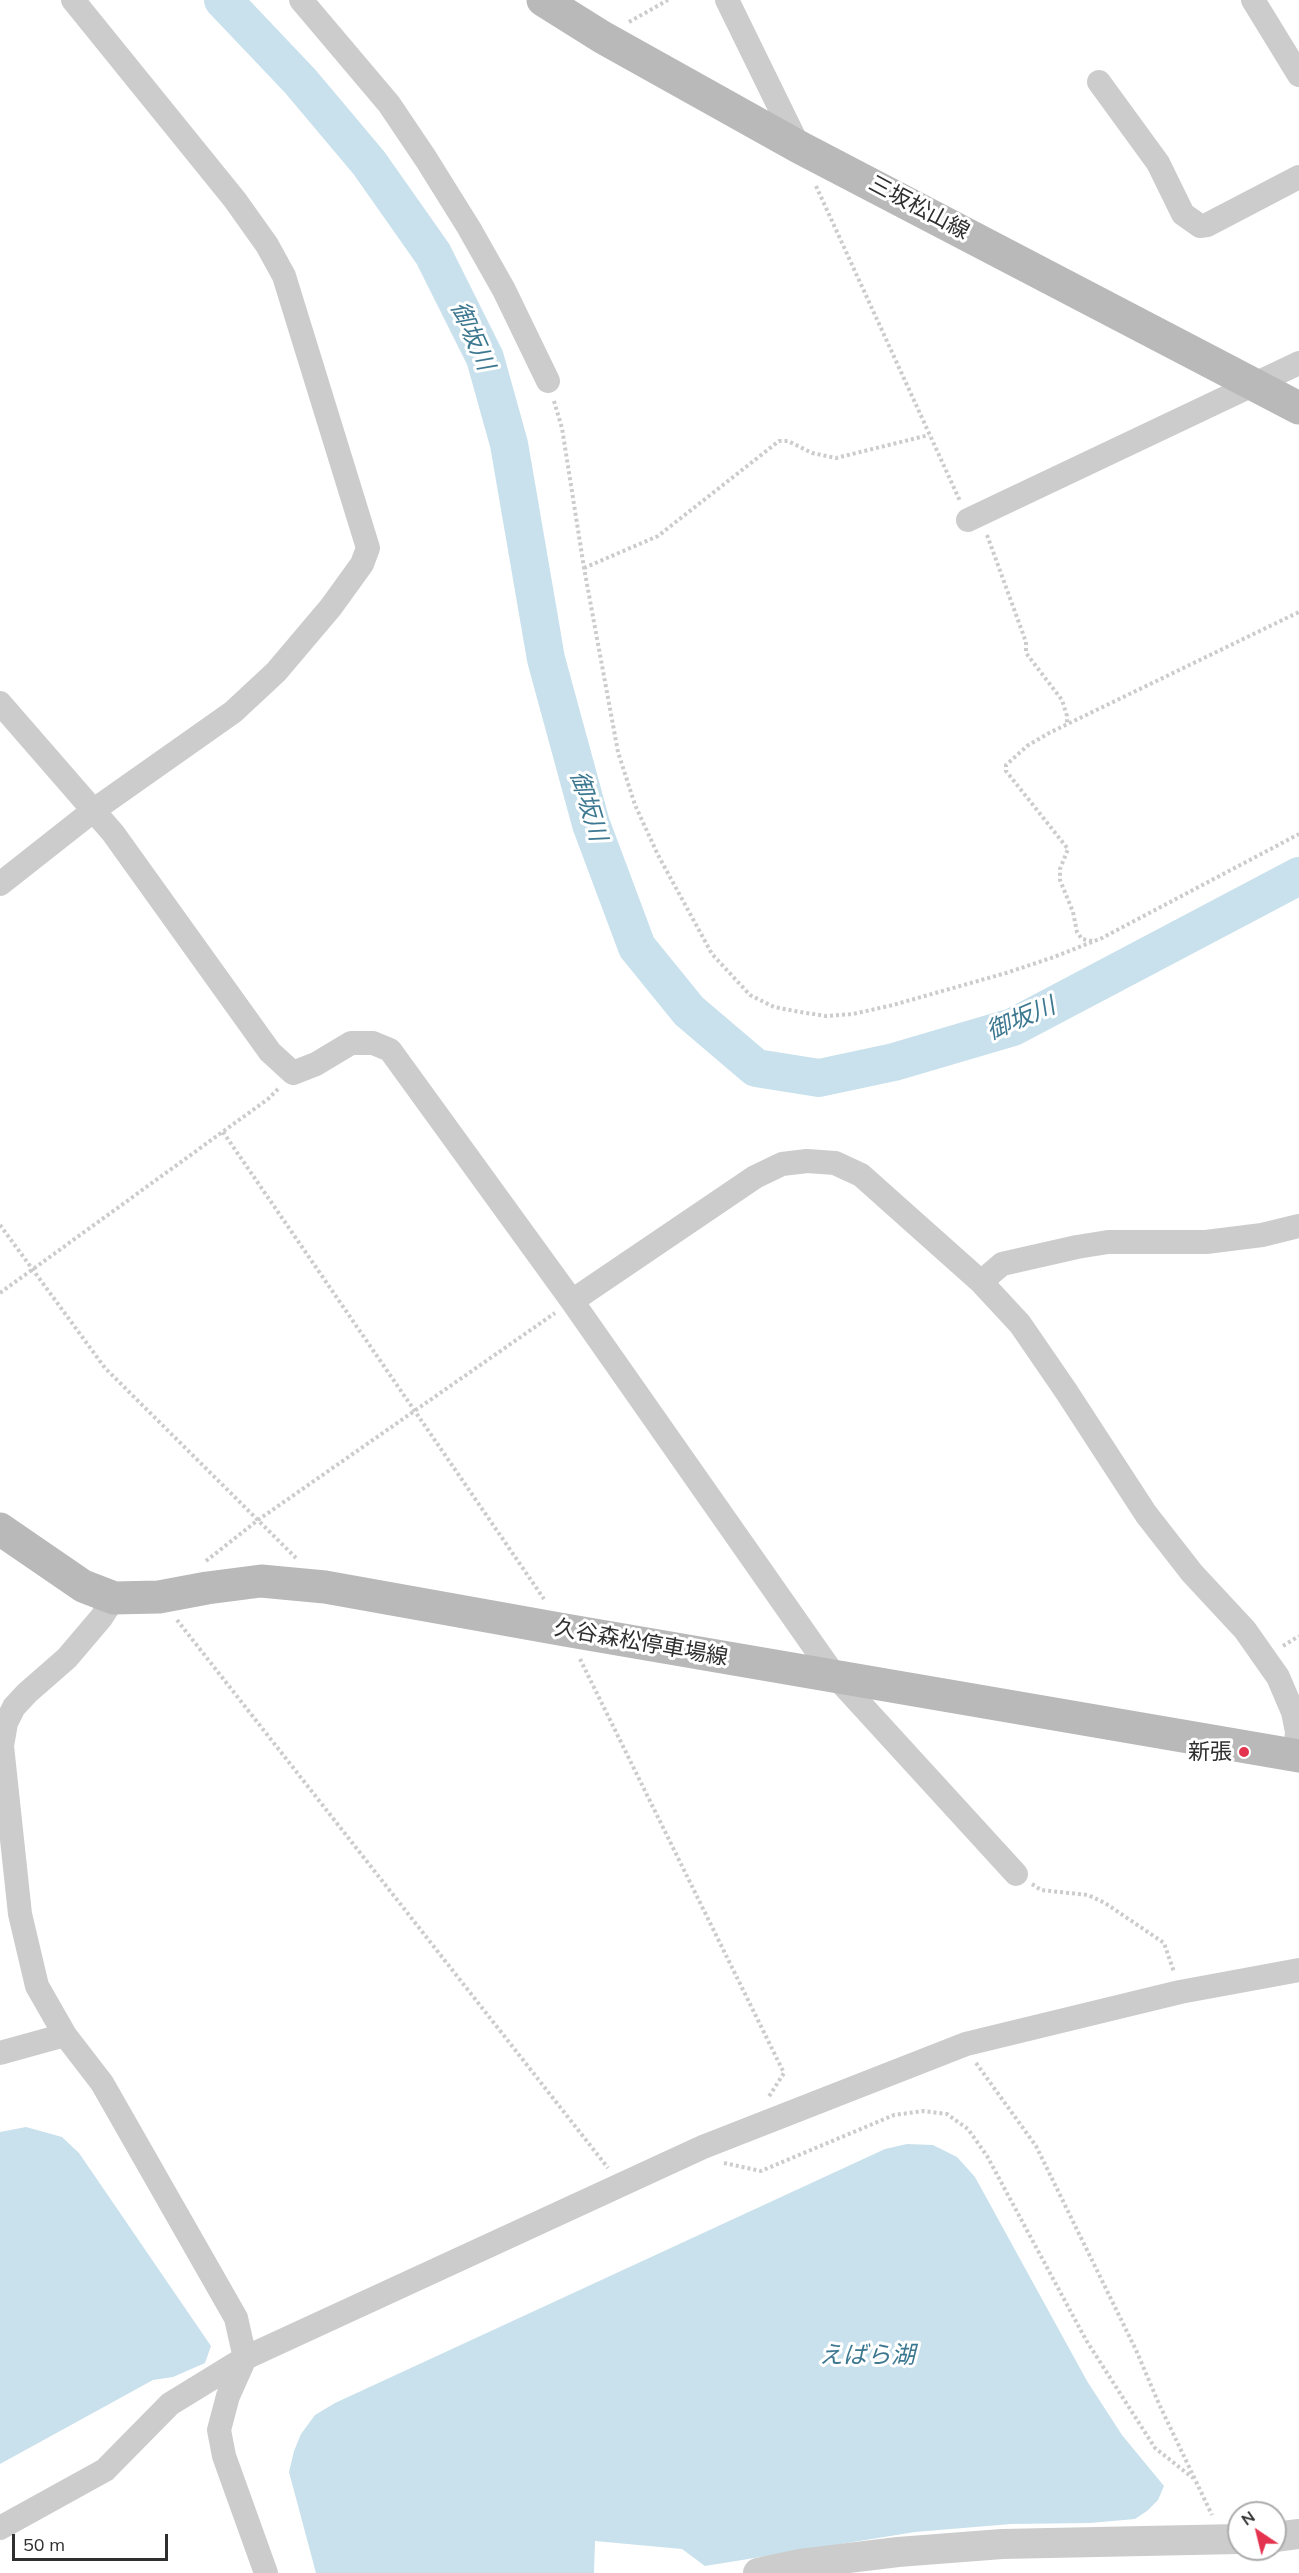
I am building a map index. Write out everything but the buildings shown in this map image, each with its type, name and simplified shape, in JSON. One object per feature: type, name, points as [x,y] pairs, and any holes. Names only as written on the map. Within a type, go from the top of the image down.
[{"type":"main road","name":"三坂松山線","points":[[543,0],[602,37],[799,147],[1299,408]]},
{"type":"main road","name":"久谷森松停車場線","points":[[0,1529],[83,1586],[114,1598],[159,1597],[261,1581],[325,1587],[1297,1755]]},
{"type":"street","points":[[0,884],[94,810],[233,712],[259,688],[331,607],[362,564],[368,548],[284,276],[267,245],[235,200],[73,0]]},
{"type":"street","points":[[301,0],[389,104],[426,159],[498,280],[548,381]]},
{"type":"street","points":[[727,0],[799,147]]},
{"type":"street","points":[[1254,0],[1299,75]]},
{"type":"street","points":[[1099,82],[1158,163],[1183,214],[1200,226],[1207,225],[1299,177]]},
{"type":"street","points":[[974,517],[1299,363]]},
{"type":"street","points":[[0,703],[94,810],[270,1052],[293,1073],[316,1064],[351,1043],[373,1043],[390,1050],[572,1300],[834,1675],[1016,1874]]},
{"type":"street","points":[[572,1300],[755,1177],[782,1164],[807,1161],[834,1163],[861,1175],[981,1282],[1020,1324],[1146,1514],[1192,1573],[1245,1630],[1278,1677],[1293,1712],[1297,1732],[1297,1755]]},
{"type":"street","points":[[981,1282],[1002,1264],[1077,1247],[1108,1242],[1206,1242],[1262,1235],[1299,1226]]},
{"type":"street","points":[[114,1598],[101,1618],[67,1658],[14,1707],[6,1723],[2,1746],[20,1914],[37,1986],[65,2035],[102,2083],[236,2318],[245,2358],[228,2396],[219,2430],[224,2456],[266,2573]]},
{"type":"street","points":[[0,2528],[105,2470],[170,2404],[245,2358],[703,2147],[966,2044],[1180,1992],[1299,1970]]},
{"type":"street","points":[[0,2053],[65,2035]]},
{"type":"street","points":[[758,2573],[800,2564],[864,2564],[1002,2544],[1227,2539]]},
{"type":"path","points":[[602,37],[668,0]]},
{"type":"path","points":[[799,147],[930,435],[974,517],[1026,642],[1026,652],[1062,700],[1067,724]]},
{"type":"path","points":[[548,381],[562,428],[584,567],[618,752],[635,805],[658,855],[712,954],[750,995],[774,1007],[800,1012],[826,1016],[854,1014],[1006,973],[1092,942],[1299,834]]},
{"type":"path","points":[[584,567],[658,536],[778,441],[788,441],[812,453],[836,458],[930,435]]},
{"type":"path","points":[[1092,942],[1082,939],[1077,932],[1073,912],[1060,880],[1060,869],[1068,849],[1006,771],[1006,765],[1027,746],[1067,724],[1299,612]]},
{"type":"path","points":[[0,1293],[268,1099],[293,1073]]},
{"type":"path","points":[[0,1225],[105,1368],[325,1587]]},
{"type":"path","points":[[204,1562],[258,1520],[572,1300]]},
{"type":"path","points":[[159,1597],[606,2167],[616,2170]]},
{"type":"path","points":[[1016,1874],[1041,1890],[1088,1895],[1164,1943],[1180,1992]]},
{"type":"path","points":[[966,2044],[976,2064],[1014,2112],[1036,2146],[1136,2350],[1193,2478],[1227,2531]]},
{"type":"path","points":[[703,2147],[711,2161],[761,2171],[894,2115],[923,2111],[947,2114],[968,2129],[987,2156],[1086,2340],[1155,2448],[1193,2478]]},
{"type":"water","points":[[26,2127],[62,2137],[79,2153],[211,2346],[205,2363],[173,2377],[153,2380],[0,2464],[0,2132]]},
{"type":"water","name":"えばら湖","points":[[907,2144],[933,2145],[957,2157],[975,2177],[1087,2381],[1122,2435],[1164,2486],[1158,2500],[1147,2511],[1135,2519],[1090,2523],[1011,2524],[915,2532],[705,2566],[682,2549],[595,2541],[594,2573],[316,2573],[289,2472],[301,2434],[315,2415],[335,2403],[885,2149]]},
{"type":"waterway","name":"御坂川","points":[[223,0],[300,81],[369,163],[433,254],[485,358],[509,444],[546,659],[591,824],[637,947],[689,1011],[756,1068],[819,1078],[894,1062],[1013,1027],[1299,876]]},
{"type":"place","name":"新張","points":[[1244,1752]]}]
